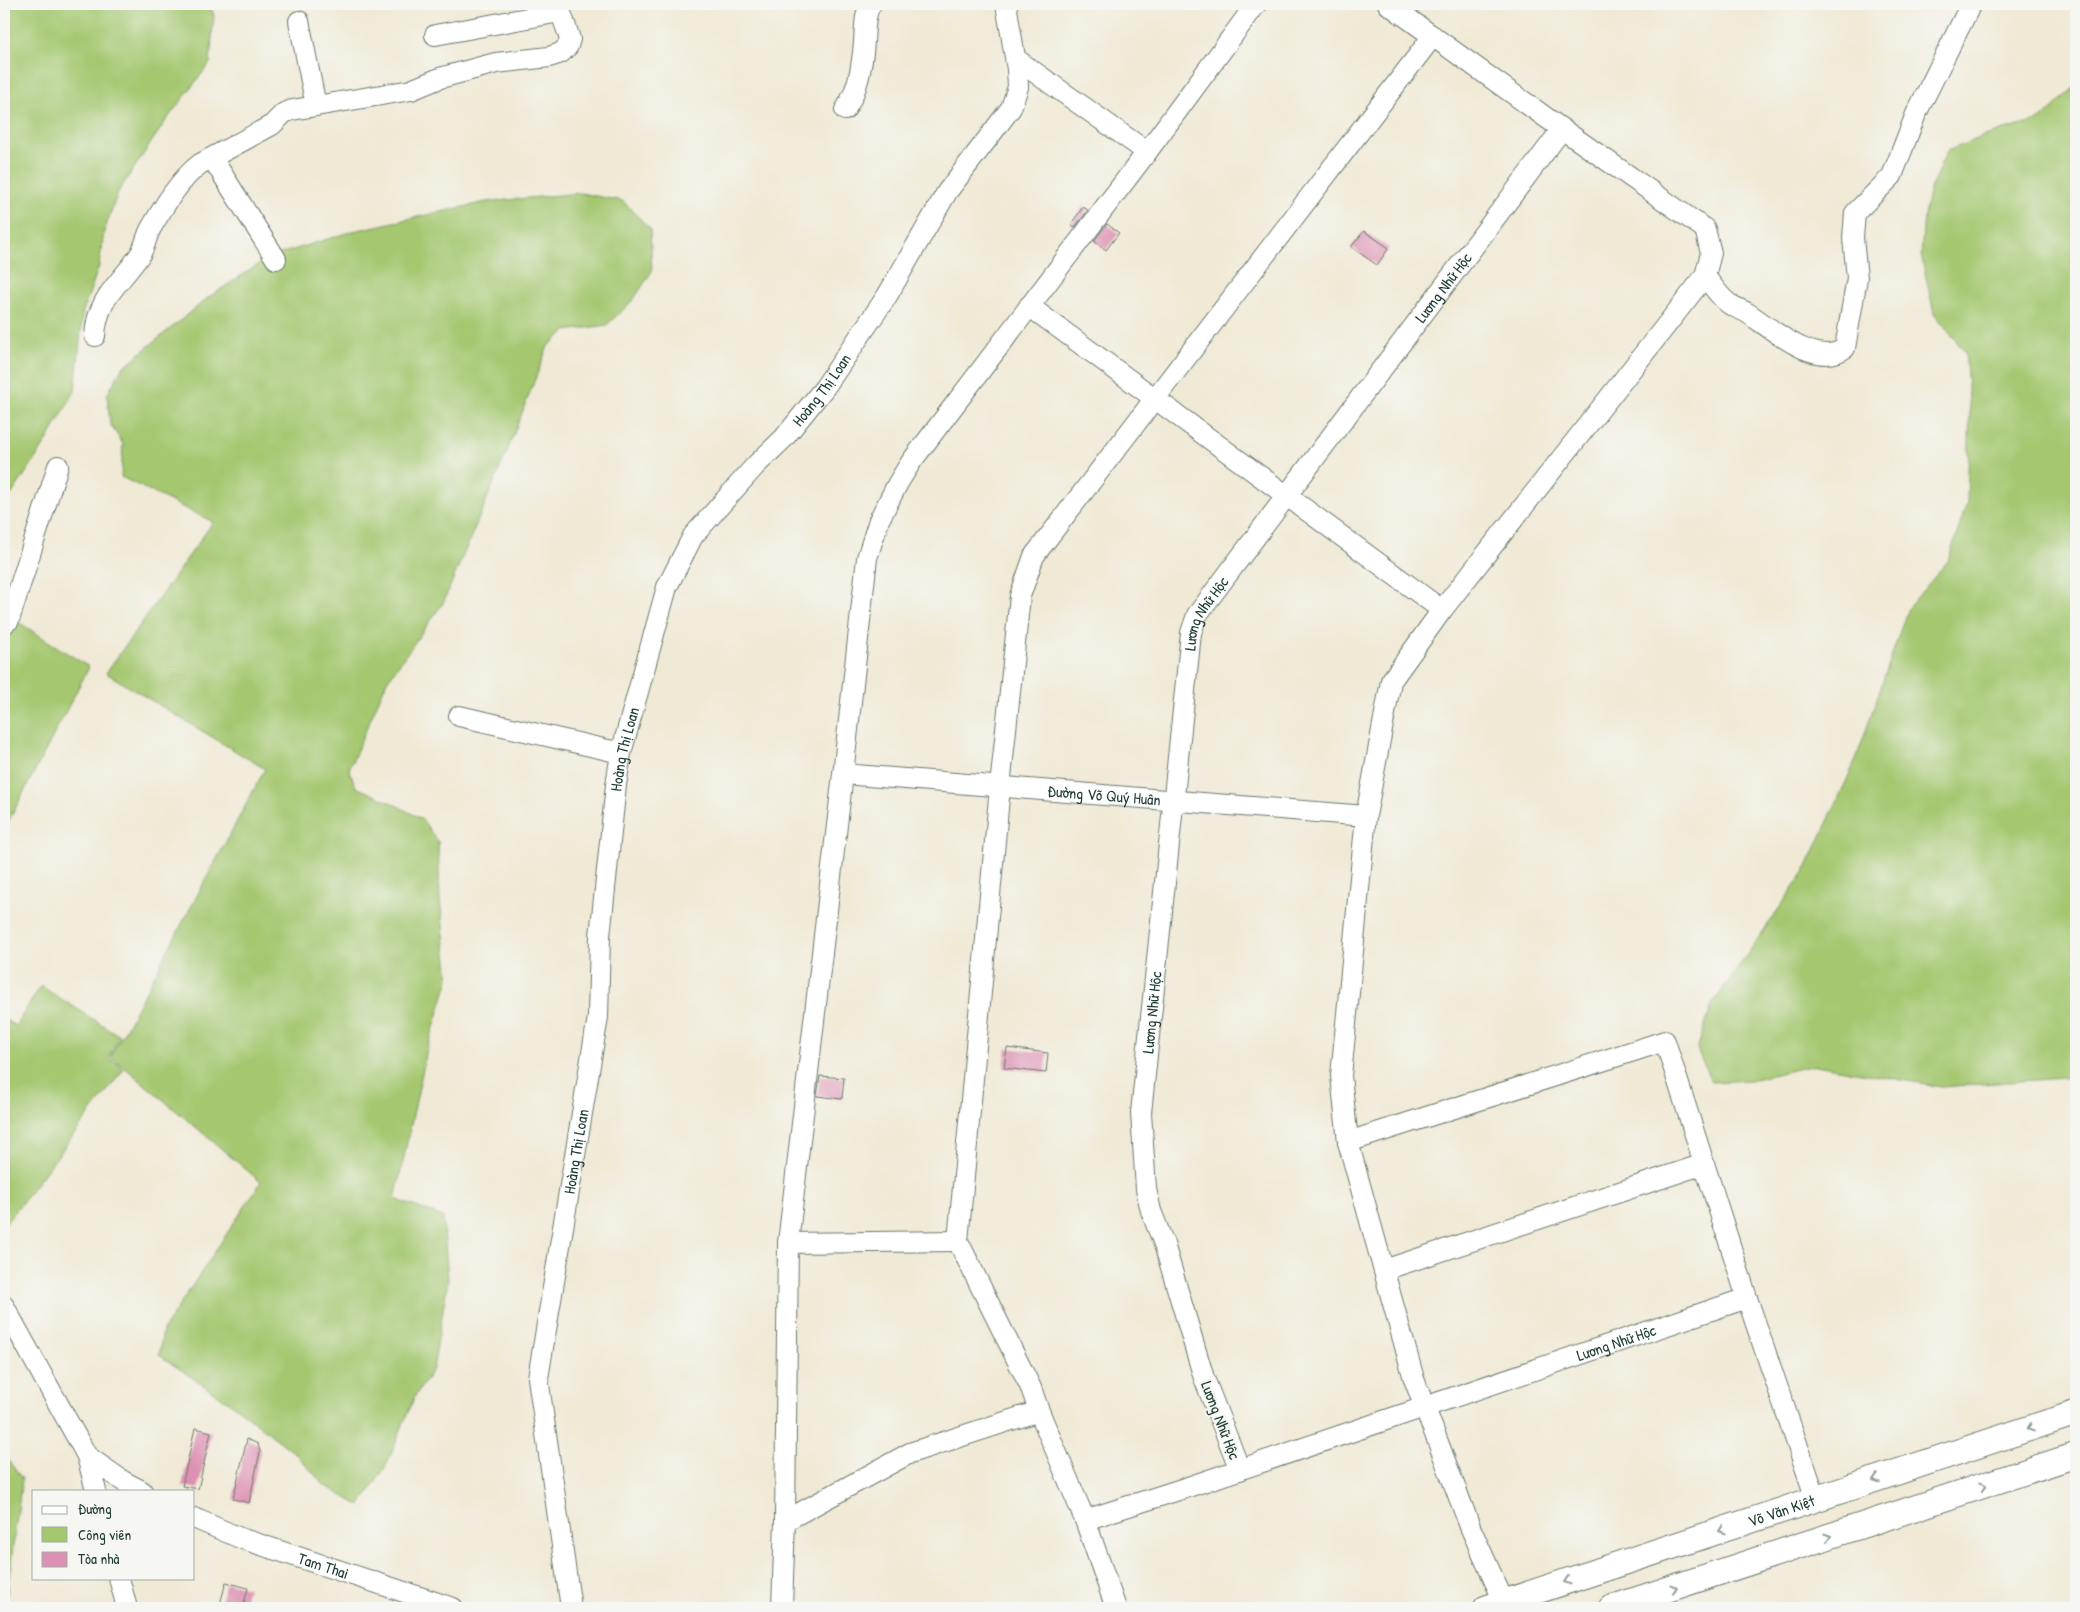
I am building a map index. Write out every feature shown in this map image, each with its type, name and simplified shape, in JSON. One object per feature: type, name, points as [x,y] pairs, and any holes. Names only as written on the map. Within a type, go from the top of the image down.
[{"type":"main road","name":"Võ Văn Kiệt","points":[[1495,1605],[2076,1413]]},
{"type":"main road","points":[[1611,1608],[2076,1455]]},
{"type":"street","points":[[845,110],[853,98],[859,79],[865,26],[868,8],[871,4]]},
{"type":"street","name":"Hoàng Thị Loan","points":[[571,1608],[538,1378],[598,1017],[600,936],[610,828],[622,753],[666,587],[693,536],[755,466],[784,438],[825,387],[887,296],[947,192],[1011,108],[1018,87],[1016,59],[1006,4]]},
{"type":"street","points":[[782,1608],[785,1521],[788,1243],[843,774],[866,558],[879,520],[911,462],[1147,152],[1256,4]]},
{"type":"street","points":[[1388,4],[1705,229],[1712,253],[1705,276],[1442,610],[1391,681],[1366,816],[1340,1076],[1348,1142],[1414,1379],[1471,1530],[1495,1605]]},
{"type":"street","points":[[1705,276],[1728,304],[1748,314],[1784,339],[1815,353],[1838,354],[1845,348],[1857,278],[1853,238],[1856,213],[1892,176],[1916,114],[1971,4]]},
{"type":"street","points":[[95,336],[96,319],[105,299],[140,255],[150,229],[190,172],[212,158],[272,125],[284,113],[411,90],[440,78],[496,63],[549,56],[561,52],[568,46],[570,39],[559,8],[434,35]]},
{"type":"street","points":[[299,21],[316,106]]},
{"type":"street","points":[[1116,1608],[1085,1520],[1031,1388],[958,1241],[1000,786],[1020,596],[1034,556],[1433,36]]},
{"type":"street","points":[[1016,59],[1147,152]]},
{"type":"street","name":"Lương Nhữ Hộc","points":[[1562,129],[1198,615],[1191,633],[1141,1113],[1146,1189],[1204,1378],[1240,1470],[1747,1298]]},
{"type":"street","points":[[212,158],[276,259]]},
{"type":"street","points":[[1030,306],[1442,610]]},
{"type":"street","points":[[4,624],[8,620],[58,466]]},
{"type":"street","points":[[459,716],[622,753]]},
{"type":"street","name":"Đường Võ Quý Huân","points":[[843,774],[1366,816]]},
{"type":"street","points":[[1348,1142],[1665,1041],[1747,1298],[1816,1499]]},
{"type":"street","points":[[1384,1270],[1704,1164]]},
{"type":"street","points":[[788,1243],[958,1241]]},
{"type":"street","points":[[4,1306],[87,1456],[96,1490]]},
{"type":"street","points":[[785,1521],[910,1453],[1039,1411]]},
{"type":"street","points":[[87,1456],[140,1490]]},
{"type":"street","points":[[1085,1520],[1240,1470]]},
{"type":"street","name":"Tam Thai","points":[[195,1518],[240,1538],[453,1608]]},
{"type":"street","points":[[120,1580],[127,1608]]},
{"type":"green space","points":[[4,4],[209,4],[214,15],[210,63],[165,122],[118,192],[104,232],[99,266],[83,311],[75,391],[45,444],[4,506]]},
{"type":"green space","points":[[2076,86],[2076,1077],[1942,1087],[1815,1065],[1750,1080],[1711,1082],[1697,1049],[1712,1005],[1805,871],[1855,762],[1908,608],[1948,561],[1967,503],[1970,410],[1965,352],[1934,313],[1921,255],[1924,215],[1930,189],[1947,151],[1984,136],[2040,120]]},
{"type":"green space","points":[[580,193],[623,201],[650,229],[652,271],[634,299],[607,325],[566,331],[548,346],[508,449],[443,603],[387,681],[349,769],[356,787],[422,819],[438,842],[440,899],[449,979],[427,1050],[395,1199],[443,1217],[448,1280],[433,1369],[414,1398],[386,1466],[360,1506],[324,1485],[296,1454],[237,1408],[159,1355],[163,1330],[261,1182],[111,1056],[265,769],[106,673],[213,522],[121,477],[123,444],[110,424],[107,395],[122,368],[209,297],[270,257],[353,231],[486,202]]},
{"type":"green space","points":[[18,622],[89,667],[4,830],[4,640]]},
{"type":"green space","points":[[41,986],[120,1036],[109,1057],[124,1069],[4,1226],[4,1019],[15,1026]]},
{"type":"green space","points":[[4,1447],[6,1457],[22,1479],[5,1608],[4,1608]]},
{"type":"building","points":[[1083,207],[1088,210],[1075,227],[1071,224]]},
{"type":"building","points":[[1107,224],[1119,233],[1106,250],[1094,241]]},
{"type":"building","points":[[1364,231],[1389,248],[1377,265],[1351,247]]},
{"type":"building","points":[[1007,1048],[1048,1053],[1046,1073],[1004,1068]]},
{"type":"building","points":[[820,1076],[844,1078],[842,1099],[817,1096]]},
{"type":"building","points":[[195,1428],[211,1432],[198,1489],[182,1486]]},
{"type":"building","points":[[247,1439],[258,1444],[260,1452],[249,1503],[233,1499]]},
{"type":"building","points":[[226,1582],[248,1588],[243,1608],[219,1608]]}]
